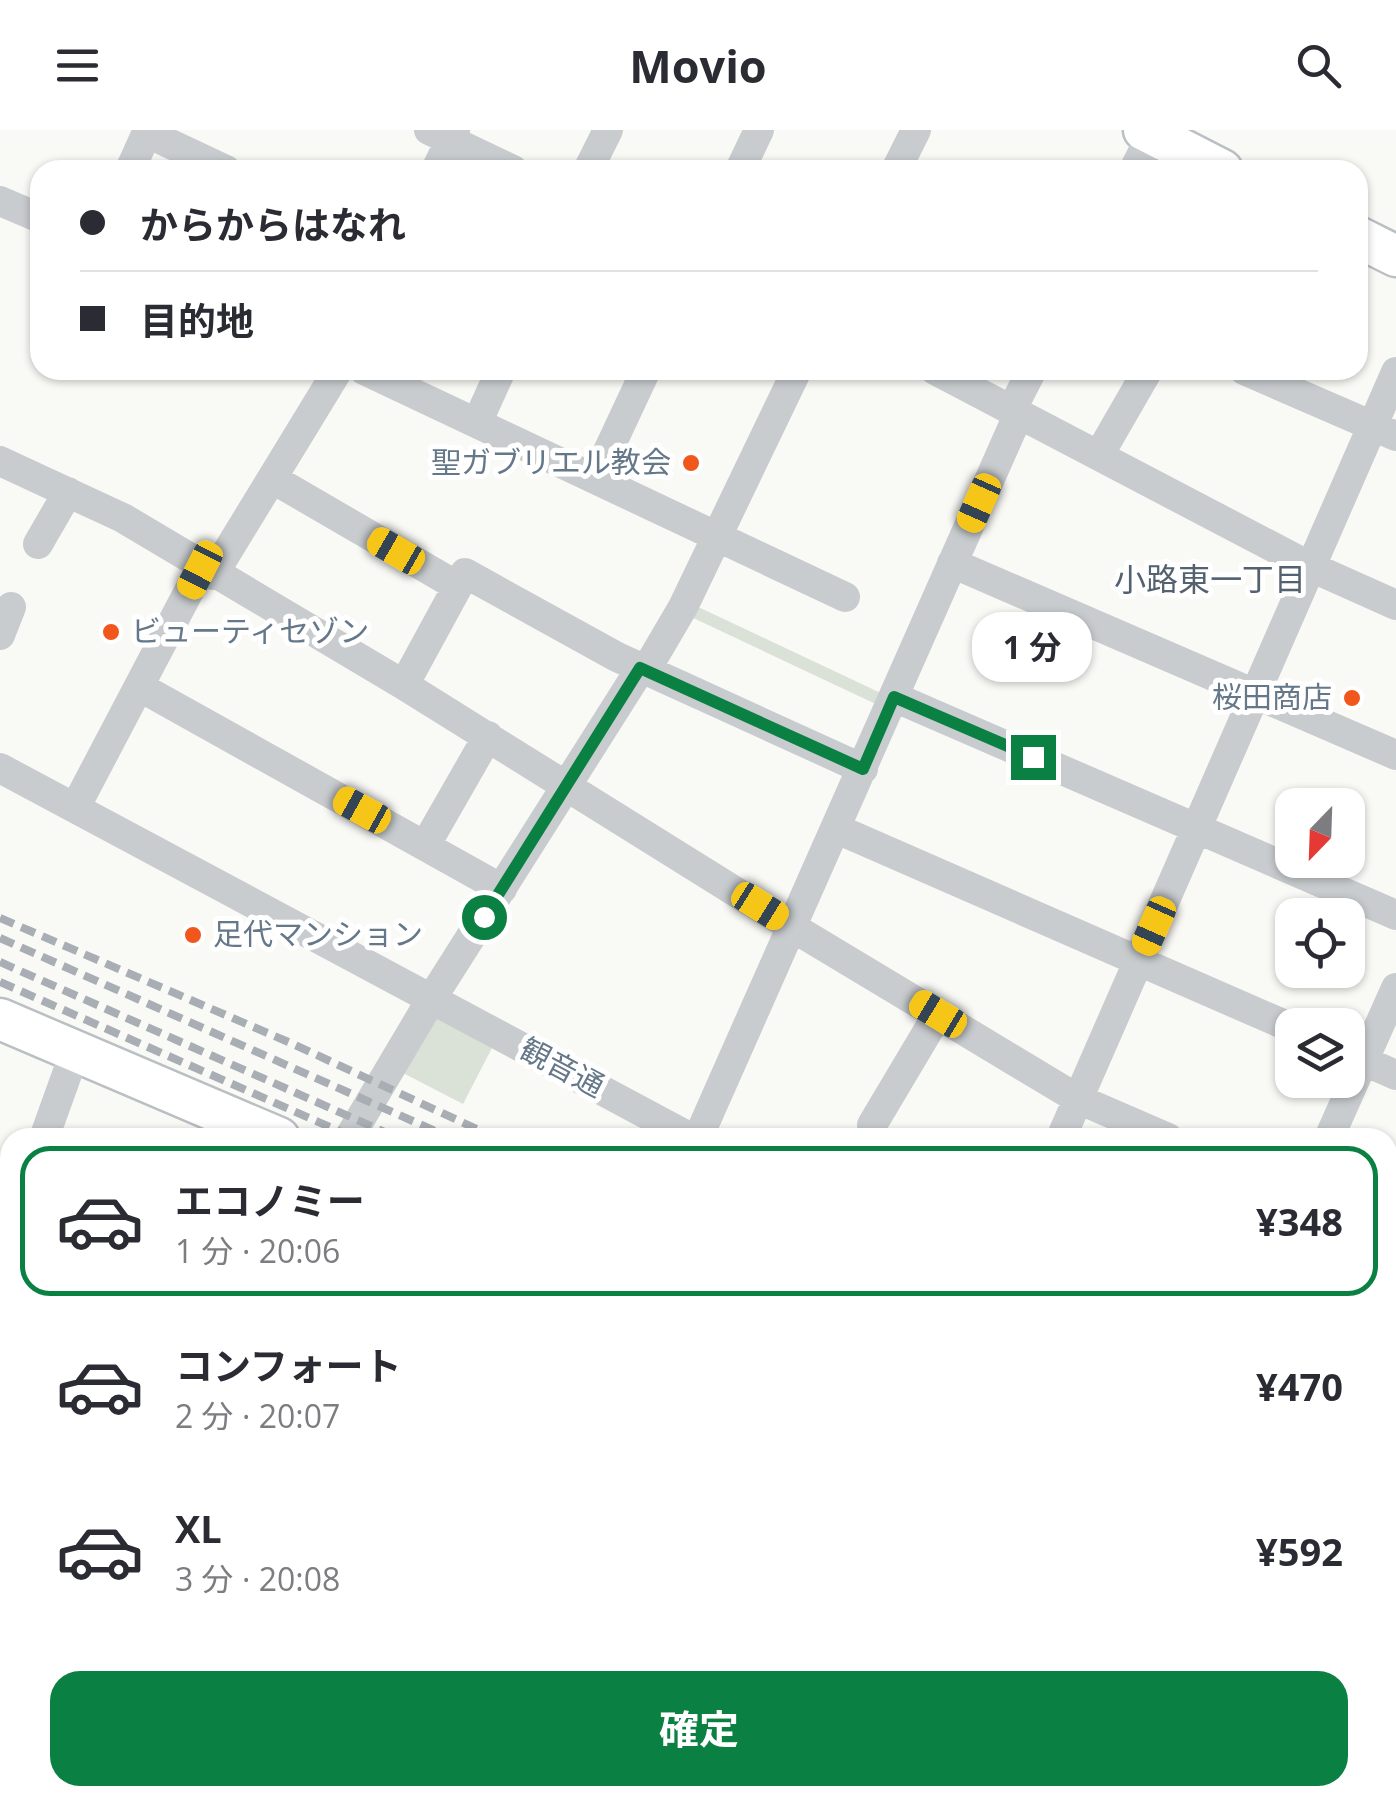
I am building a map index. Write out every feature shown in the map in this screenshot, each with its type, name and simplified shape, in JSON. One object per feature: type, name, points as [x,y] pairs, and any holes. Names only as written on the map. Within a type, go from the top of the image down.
[{"type":"street","points":[[593,160],[608,130]]},
{"type":"street","points":[[744,160],[758,130]]},
{"type":"street","points":[[901,160],[916,130]]},
{"type":"street","points":[[135,160],[148,132],[205,160]]},
{"type":"street","points":[[1138,160],[1148,132],[1209,152]]},
{"type":"street","points":[[438,160],[445,133],[495,160]]},
{"type":"street","points":[[0,201],[30,214]]},
{"type":"street","points":[[1368,242],[1396,256]]},
{"type":"street","points":[[1065,1128],[1311,568],[1384,430],[1396,372]]},
{"type":"street","points":[[213,575],[332,380]]},
{"type":"street","points":[[385,380],[845,597]]},
{"type":"street","points":[[477,423],[496,380]]},
{"type":"street","points":[[595,478],[641,380]]},
{"type":"street","points":[[356,1128],[432,998],[683,607],[791,380]]},
{"type":"street","points":[[955,380],[1311,568],[1396,605]]},
{"type":"street","points":[[700,1128],[837,829],[1028,380]]},
{"type":"street","points":[[1098,455],[1142,380]]},
{"type":"street","points":[[1267,380],[1384,430]]},
{"type":"street","points":[[0,460],[122,518],[488,736],[1078,1099],[1145,1128]]},
{"type":"street","points":[[272,480],[457,586]]},
{"type":"street","points":[[38,544],[68,492]]},
{"type":"street","points":[[952,562],[1396,755]]},
{"type":"street","points":[[76,806],[200,570],[213,575]]},
{"type":"street","points":[[404,685],[465,572],[643,669],[863,769]]},
{"type":"street","points":[[140,686],[502,890]]},
{"type":"street","points":[[894,697],[1396,915]]},
{"type":"street","points":[[424,846],[488,736]]},
{"type":"street","name":"観音通","points":[[0,768],[676,1128]]},
{"type":"street","points":[[837,829],[1275,1020]]},
{"type":"street","points":[[1365,1041],[1396,988]]},
{"type":"street","points":[[872,1125],[938,1014]]},
{"type":"street","points":[[0,1018],[256,1128]]},
{"type":"street","points":[[48,1128],[76,1049]]},
{"type":"street","points":[[1365,1061],[1396,1074]]},
{"type":"street","points":[[1332,1128],[1342,1098]]},
{"type":"shaded area","points":[[694,605],[885,695],[880,706],[689,616]]},
{"type":"shaded area","points":[[433,1015],[493,1046],[463,1104],[403,1073]]},
{"type":"railway","points":[[0,918],[293,1044],[474,1128]]},
{"type":"railway","points":[[0,938],[428,1128]]},
{"type":"railway","points":[[0,962],[375,1128]]},
{"type":"railway","points":[[0,982],[332,1128]]},
{"type":"place","name":"聖ガブリエル教会","points":[[691,463]]},
{"type":"place","name":"ビューティセゾン","points":[[111,632]]},
{"type":"place","name":"桜田商店","points":[[1352,698]]},
{"type":"place","name":"足代マンション","points":[[193,935]]},
{"type":"district","name":"小路東一丁目","points":[[1210,580]]},
{"type":"route","points":[[484,917],[640,668],[863,769],[894,697],[1033,757]]}]
